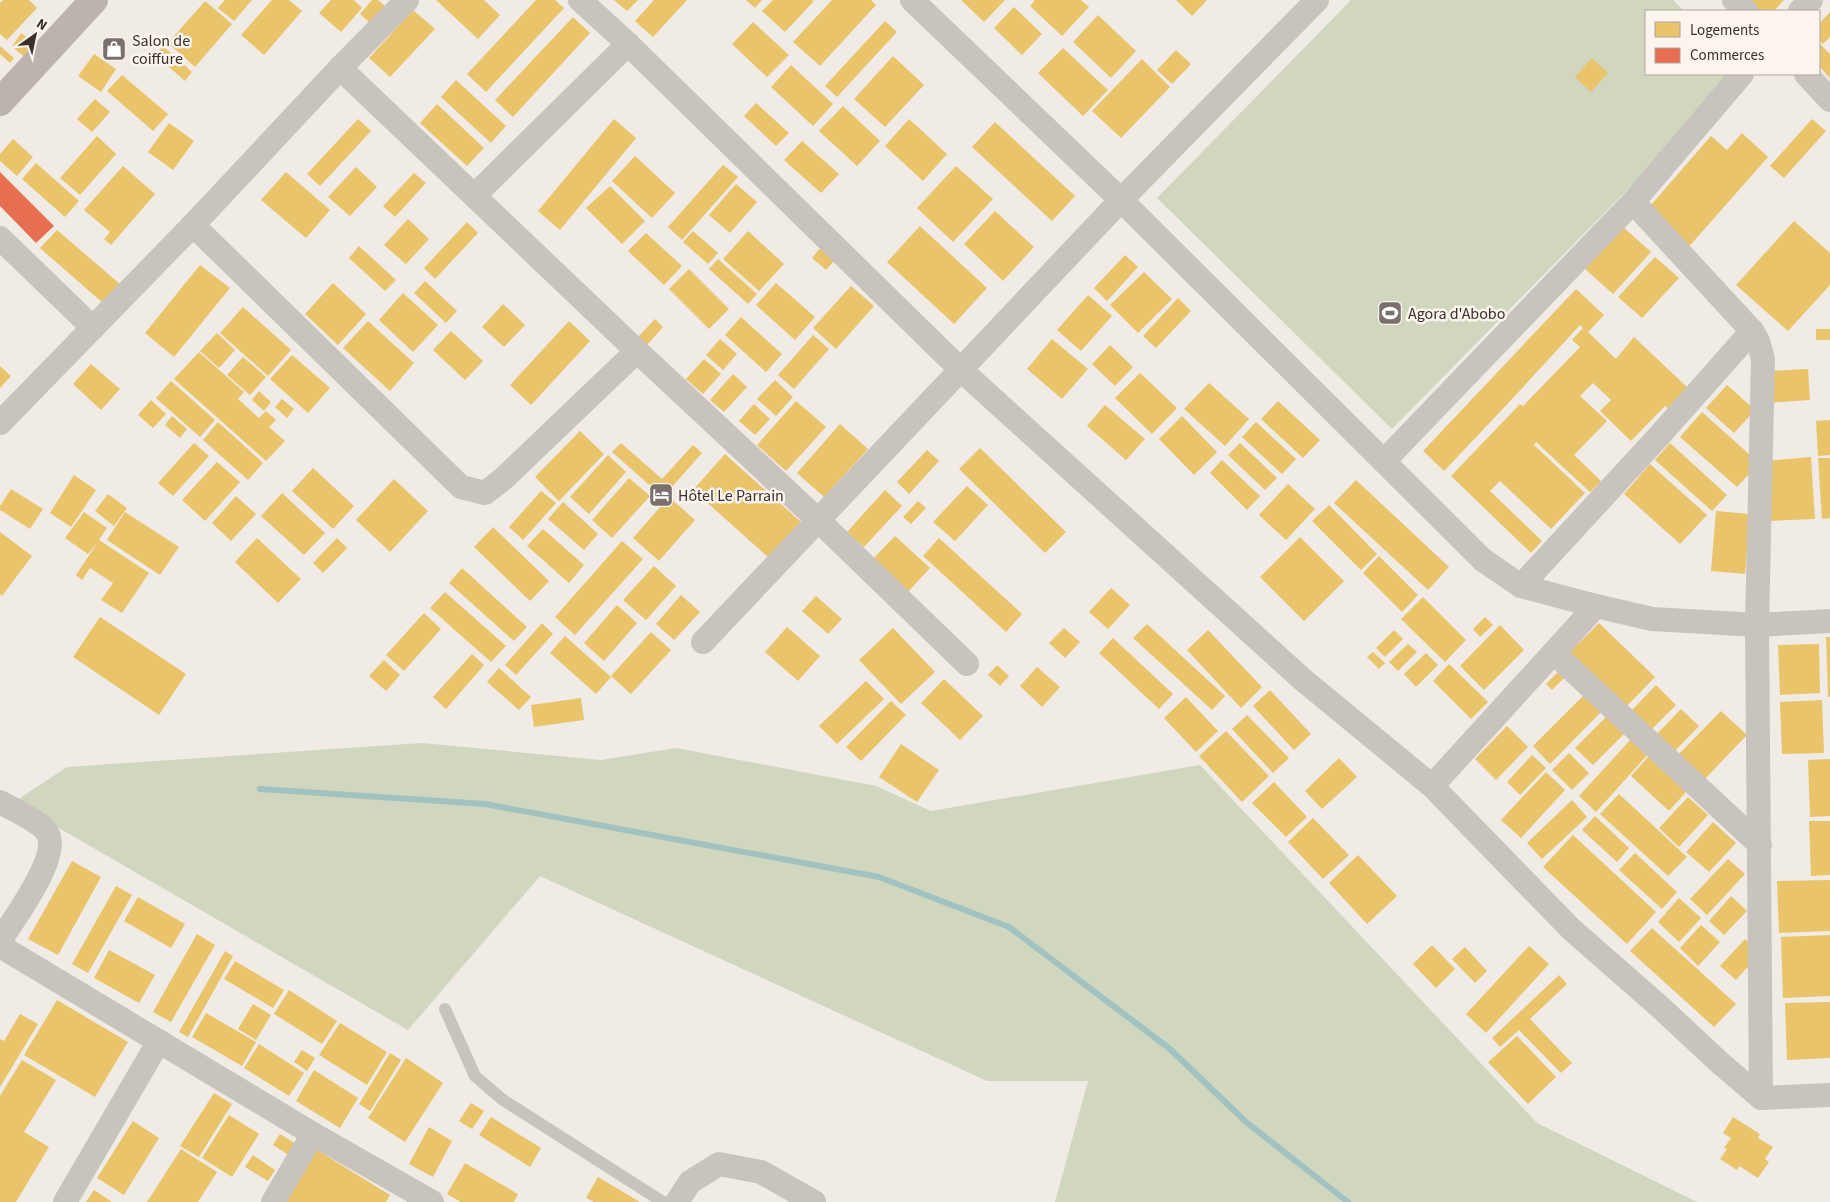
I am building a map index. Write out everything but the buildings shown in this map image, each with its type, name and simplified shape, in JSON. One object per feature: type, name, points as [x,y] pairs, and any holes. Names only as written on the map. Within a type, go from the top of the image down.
[{"type":"street","points":[[0,102],[94,0]]},
{"type":"street","points":[[0,423],[193,225],[340,68],[407,0]]},
{"type":"street","points":[[580,0],[628,44],[961,370],[1302,679],[1432,786],[1571,929],[1719,1062],[1761,1098],[1830,1095]]},
{"type":"street","points":[[912,0],[1121,200],[1483,560],[1521,586],[1652,619],[1757,625],[1830,621]]},
{"type":"street","points":[[703,642],[1121,200],[1317,0]]},
{"type":"street","points":[[1734,0],[1745,10]]},
{"type":"street","points":[[1801,10],[1811,0]]},
{"type":"street","points":[[475,195],[628,44]]},
{"type":"street","points":[[340,68],[819,521],[967,664]]},
{"type":"street","points":[[1384,461],[1632,202],[1741,75]]},
{"type":"street","points":[[1807,75],[1830,100]]},
{"type":"street","points":[[1632,202],[1752,331],[1758,340],[1763,359],[1757,625],[1761,1098]]},
{"type":"street","points":[[193,225],[461,487],[485,493],[503,479],[637,350]]},
{"type":"street","points":[[0,238],[93,328]]},
{"type":"street","points":[[1521,586],[1752,331]]},
{"type":"street","points":[[1432,786],[1596,606]]},
{"type":"street","points":[[1554,653],[1760,845]]},
{"type":"street","points":[[0,802],[38,824],[48,833],[51,847],[44,871],[0,941]]},
{"type":"street","points":[[0,946],[422,1200]]},
{"type":"street","points":[[65,1202],[159,1041]]},
{"type":"street","points":[[273,1202],[313,1134]]},
{"type":"street","points":[[677,1202],[690,1182],[719,1164],[761,1172],[814,1202]]},
{"type":"lane","points":[[445,1009],[475,1076],[503,1100],[663,1202]]},
{"type":"green space","name":"Agora d'Abobo","points":[[1351,0],[1673,0],[1683,10],[1645,10],[1645,75],[1740,75],[1392,429],[1157,198]]},
{"type":"green space","points":[[422,743],[601,760],[676,748],[876,786],[931,811],[1200,765],[1537,1123],[1697,1202],[1055,1202],[1088,1081],[987,1081],[540,876],[408,1030],[14,802],[67,767]]},
{"type":"waterway","points":[[260,789],[485,804],[879,877],[1009,927],[1170,1049],[1246,1122],[1348,1202]]},
{"type":"place","name":"Salon de coiffure","points":[[114,49]]},
{"type":"place","name":"Agora d'Abobo","points":[[1390,313]]},
{"type":"place","name":"Hôtel Le Parrain","points":[[661,495]]}]
